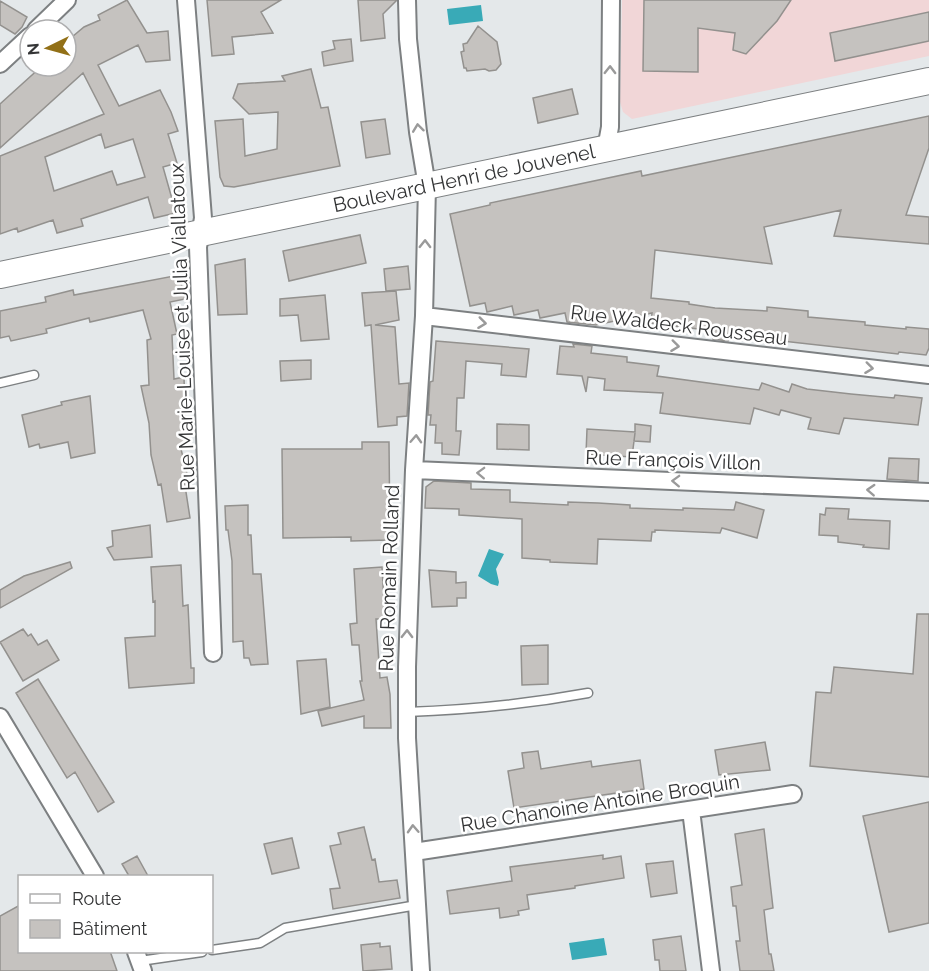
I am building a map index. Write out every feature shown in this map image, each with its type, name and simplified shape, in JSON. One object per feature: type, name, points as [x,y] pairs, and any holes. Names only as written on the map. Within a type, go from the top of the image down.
[{"type":"main road","name":"Boulevard Henri de Jouvenel","points":[[0,274],[929,81]]},
{"type":"street","points":[[48,18],[67,0]]},
{"type":"street","name":"Rue Marie-Louise et Julia Viallatoux","points":[[186,0],[203,218],[198,247],[213,653]]},
{"type":"street","name":"Rue Romain Rolland","points":[[407,0],[408,39],[418,132],[427,186],[424,316],[408,609],[407,712],[421,971]]},
{"type":"street","points":[[606,149],[616,109],[611,0]]},
{"type":"street","points":[[0,64],[18,47]]},
{"type":"street","name":"Rue Waldeck Rousseau","points":[[424,316],[929,375]]},
{"type":"street","name":"Rue François Villon","points":[[414,470],[929,492]]},
{"type":"street","points":[[0,717],[94,875]]},
{"type":"street","name":"Rue Chanoine Antoine Broquin","points":[[414,852],[793,794]]},
{"type":"street","points":[[691,810],[711,971]]},
{"type":"lane","points":[[0,383],[34,375]]},
{"type":"lane","points":[[407,712],[465,710],[551,700],[588,693]]},
{"type":"lane","points":[[213,950],[260,943],[285,928],[417,905]]},
{"type":"lane","points":[[140,961],[190,953]]},
{"type":"shaded area","points":[[622,0],[929,0],[929,56],[632,119],[623,112],[620,102]]},
{"type":"water","points":[[481,5],[483,21],[449,25],[447,9]]},
{"type":"water","points":[[489,549],[504,554],[496,569],[498,586],[478,576]]},
{"type":"water","points":[[604,938],[607,955],[572,960],[569,943]]},
{"type":"building","points":[[127,0],[147,33],[168,31],[170,60],[146,62],[138,45],[98,65],[119,106],[160,90],[178,131],[168,134],[177,163],[163,167],[176,213],[154,218],[148,197],[81,219],[83,226],[57,233],[53,220],[18,232],[17,228],[0,234],[0,156],[104,114],[83,73],[78,78],[78,32],[100,20],[98,15]],"holes":[[[101,134],[105,148],[133,139],[145,177],[117,185],[112,171],[54,191],[45,157]]]},
{"type":"building","points":[[207,0],[281,0],[261,12],[273,33],[232,37],[234,54],[212,56]]},
{"type":"building","points":[[358,0],[397,0],[383,14],[385,38],[361,41]]},
{"type":"building","points":[[644,0],[791,0],[777,21],[746,54],[733,50],[735,33],[698,28],[698,72],[643,71]]},
{"type":"building","points":[[0,1],[27,17],[18,18],[18,31],[15,34],[0,25]]},
{"type":"building","points":[[929,12],[929,41],[835,61],[830,33]]},
{"type":"building","points":[[478,26],[497,42],[501,64],[496,70],[467,71],[464,68],[461,52],[464,51],[463,44],[467,43]]},
{"type":"building","points":[[351,39],[353,61],[324,66],[322,52],[335,49],[333,41]]},
{"type":"building","points":[[311,69],[321,108],[328,107],[340,166],[234,187],[224,186],[220,177],[215,121],[243,119],[245,156],[277,149],[278,112],[249,114],[233,98],[238,84],[285,81],[282,76]]},
{"type":"building","points":[[29,78],[77,78],[0,148],[0,104]]},
{"type":"building","points":[[572,89],[578,114],[538,123],[533,98]]},
{"type":"building","points":[[929,116],[929,148],[906,215],[929,217],[929,244],[834,236],[841,210],[764,227],[772,264],[655,250],[651,298],[689,302],[689,304],[715,308],[767,311],[767,307],[808,311],[808,317],[865,322],[865,325],[929,329],[929,348],[926,355],[899,352],[898,354],[729,335],[728,341],[713,339],[714,331],[651,323],[652,313],[596,325],[567,322],[565,313],[540,318],[538,310],[514,315],[512,306],[487,312],[485,303],[470,306],[450,214],[490,205],[490,203],[641,171],[642,176]]},
{"type":"building","points":[[385,119],[390,154],[366,158],[361,122]]},
{"type":"building","points":[[360,235],[366,263],[289,281],[283,251]]},
{"type":"building","points":[[245,259],[247,314],[218,315],[215,265]]},
{"type":"building","points":[[408,266],[410,289],[386,291],[384,269]]},
{"type":"building","points":[[179,275],[185,299],[170,302],[177,334],[172,335],[174,379],[184,377],[186,449],[181,449],[188,478],[184,479],[190,518],[167,522],[161,484],[158,485],[151,455],[149,423],[141,386],[149,385],[147,340],[151,339],[143,310],[90,322],[89,318],[46,329],[47,333],[11,341],[9,336],[0,338],[0,311],[46,302],[45,297],[73,290],[74,295]]},
{"type":"building","points":[[396,291],[399,320],[375,325],[395,327],[399,384],[409,383],[407,416],[397,417],[397,425],[378,427],[371,325],[365,326],[362,293]]},
{"type":"building","points":[[325,295],[329,339],[301,341],[298,315],[280,316],[280,299]]},
{"type":"building","points":[[436,341],[529,349],[526,377],[501,375],[502,364],[466,361],[464,398],[457,398],[456,431],[461,431],[459,455],[442,454],[442,443],[435,443],[436,425],[430,425],[431,415],[428,415],[430,382],[433,381]]},
{"type":"building","points":[[573,344],[592,346],[591,353],[627,357],[627,362],[659,366],[657,376],[759,390],[762,383],[789,392],[792,384],[807,389],[851,394],[922,398],[918,425],[844,418],[839,434],[808,429],[811,418],[781,410],[779,415],[754,408],[750,424],[660,413],[663,393],[604,390],[605,379],[588,377],[586,392],[582,376],[557,374],[560,346],[574,347]]},
{"type":"building","points":[[311,360],[311,379],[281,381],[280,361]]},
{"type":"building","points":[[90,396],[95,453],[71,458],[68,442],[40,448],[39,444],[29,447],[22,415],[62,405],[61,402]]},
{"type":"building","points":[[497,424],[529,425],[529,450],[497,449]]},
{"type":"building","points":[[635,424],[651,426],[650,442],[634,441],[632,457],[586,454],[587,429],[635,432]]},
{"type":"building","points":[[362,442],[389,442],[390,540],[351,541],[351,537],[283,538],[282,449],[362,449]]},
{"type":"building","points":[[889,458],[919,459],[918,481],[887,479]]},
{"type":"building","points":[[434,481],[471,483],[471,489],[510,490],[510,502],[568,505],[568,502],[598,503],[630,505],[630,508],[734,510],[736,502],[764,510],[757,538],[722,528],[720,533],[655,530],[652,532],[651,541],[598,539],[597,564],[550,562],[550,560],[522,558],[522,519],[459,515],[459,509],[425,508],[426,487]]},
{"type":"building","points":[[248,505],[248,535],[251,535],[253,574],[261,574],[268,664],[251,665],[249,658],[244,658],[243,641],[233,642],[232,561],[228,530],[226,530],[225,506]]},
{"type":"building","points":[[826,508],[849,509],[848,519],[890,521],[889,549],[838,542],[838,536],[819,535],[820,514],[825,515]]},
{"type":"building","points":[[150,525],[152,557],[114,560],[107,548],[113,546],[112,531]]},
{"type":"building","points":[[70,562],[72,568],[0,608],[0,590],[24,576]]},
{"type":"building","points":[[181,565],[183,606],[188,605],[191,668],[194,668],[194,683],[129,688],[125,638],[155,636],[155,601],[153,602],[151,567]]},
{"type":"building","points":[[382,567],[385,619],[376,619],[380,678],[387,677],[391,728],[364,728],[364,716],[322,726],[318,711],[364,700],[360,681],[362,681],[359,645],[352,645],[350,624],[357,623],[354,569]]},
{"type":"building","points":[[429,570],[456,572],[456,583],[466,582],[466,598],[457,598],[457,606],[432,607]]},
{"type":"building","points":[[917,614],[929,614],[929,777],[810,766],[816,692],[831,693],[834,667],[913,674]]},
{"type":"building","points":[[23,629],[28,636],[31,634],[38,645],[47,640],[59,660],[23,681],[0,642]]},
{"type":"building","points":[[548,645],[548,684],[522,685],[521,646]]},
{"type":"building","points":[[326,659],[330,707],[301,714],[297,661]]},
{"type":"building","points":[[38,679],[114,802],[98,812],[75,772],[67,778],[16,693]]},
{"type":"building","points":[[765,742],[770,770],[719,775],[715,750]]},
{"type":"building","points":[[538,751],[541,769],[591,761],[592,767],[640,760],[644,789],[514,808],[508,771],[524,768],[522,753]]},
{"type":"building","points":[[929,802],[929,923],[889,932],[863,816]]},
{"type":"building","points":[[364,827],[372,860],[375,859],[379,882],[397,880],[400,898],[333,909],[330,889],[340,888],[330,846],[341,844],[338,833]]},
{"type":"building","points":[[764,829],[773,908],[764,910],[769,954],[771,954],[774,971],[740,971],[736,941],[740,941],[736,906],[733,906],[731,887],[742,885],[735,834]]},
{"type":"building","points":[[292,838],[299,868],[272,874],[264,844]]},
{"type":"building","points":[[603,855],[603,859],[621,856],[624,878],[527,895],[529,909],[518,911],[519,915],[500,918],[499,908],[450,914],[447,891],[512,881],[510,867]]},
{"type":"building","points":[[137,856],[147,875],[128,875],[122,864]]},
{"type":"building","points":[[673,861],[677,893],[651,897],[646,864]]},
{"type":"building","points":[[18,906],[18,953],[111,953],[117,971],[0,971],[0,916]]},
{"type":"building","points":[[681,936],[686,971],[660,971],[659,960],[655,960],[653,940]]},
{"type":"building","points":[[380,943],[380,947],[390,946],[392,969],[363,971],[361,945]]}]
